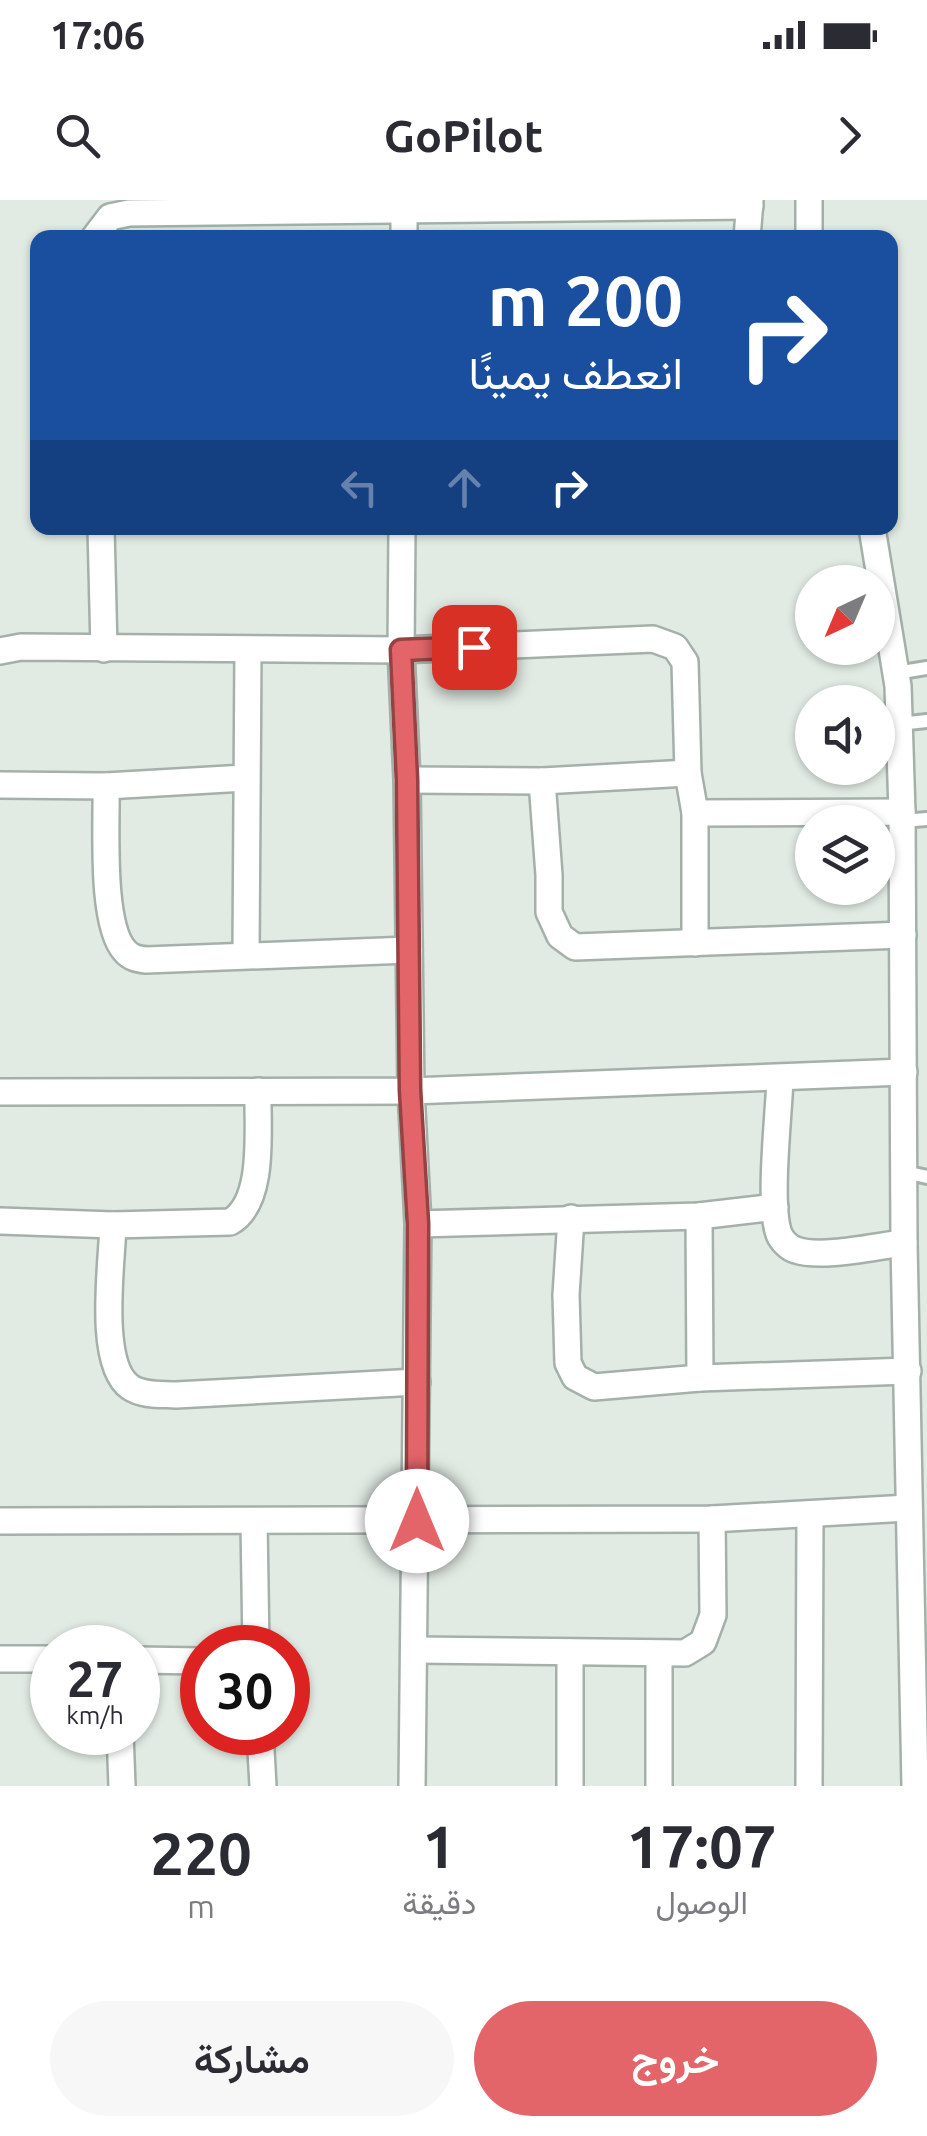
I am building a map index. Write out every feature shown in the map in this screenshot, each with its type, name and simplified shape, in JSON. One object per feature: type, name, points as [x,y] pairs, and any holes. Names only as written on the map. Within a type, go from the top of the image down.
[{"type":"street","points":[[808,200],[809,230]]},
{"type":"street","points":[[100,230],[110,217],[129,212],[404,216],[750,203],[748,230]]},
{"type":"street","points":[[101,535],[104,649]]},
{"type":"street","points":[[402,535],[410,1090],[418,1224],[412,1786]]},
{"type":"street","points":[[873,535],[896,673],[911,818],[903,935],[904,1072],[916,1174],[904,1243],[914,1786]]},
{"type":"street","points":[[0,652],[20,647],[401,650],[653,638],[674,647],[685,662],[688,773],[695,813],[696,943]]},
{"type":"street","points":[[246,954],[248,650]]},
{"type":"street","points":[[407,780],[542,781],[688,773]]},
{"type":"street","points":[[0,785],[106,786],[245,778]]},
{"type":"street","points":[[542,781],[549,912],[560,936],[575,947],[903,935]]},
{"type":"street","points":[[106,786],[109,916],[125,952],[132,958],[409,950]]},
{"type":"street","points":[[695,813],[911,818]]},
{"type":"street","points":[[0,1092],[410,1090],[904,1072]]},
{"type":"street","points":[[780,1078],[775,1207],[780,1235],[787,1246],[798,1252],[818,1252],[904,1243]]},
{"type":"street","points":[[0,1222],[230,1222],[241,1216],[256,1177],[258,1091]]},
{"type":"street","points":[[418,1224],[698,1216],[775,1207]]},
{"type":"street","points":[[698,1216],[700,1378]]},
{"type":"street","points":[[571,1218],[568,1363],[575,1376],[594,1387],[700,1378],[908,1371]]},
{"type":"street","points":[[113,1225],[110,1337],[113,1363],[129,1386],[151,1394],[176,1394],[417,1382]]},
{"type":"street","points":[[0,1521],[712,1519],[908,1508]]},
{"type":"street","points":[[809,1786],[810,1514]]},
{"type":"street","points":[[415,1650],[685,1653],[696,1648],[709,1631],[712,1519]]},
{"type":"street","points":[[254,1522],[256,1625]]},
{"type":"street","points":[[570,1652],[570,1786]]},
{"type":"street","points":[[659,1654],[659,1786]]},
{"type":"street","points":[[0,1660],[30,1660]]},
{"type":"street","points":[[121,1755],[122,1786]]},
{"type":"street","points":[[261,1755],[262,1786]]},
{"type":"lane","points":[[896,673],[927,668]]},
{"type":"lane","points":[[900,724],[927,721]]},
{"type":"route","points":[[417,1521],[418,1224],[410,1090],[407,780],[401,650],[474,647]]}]
